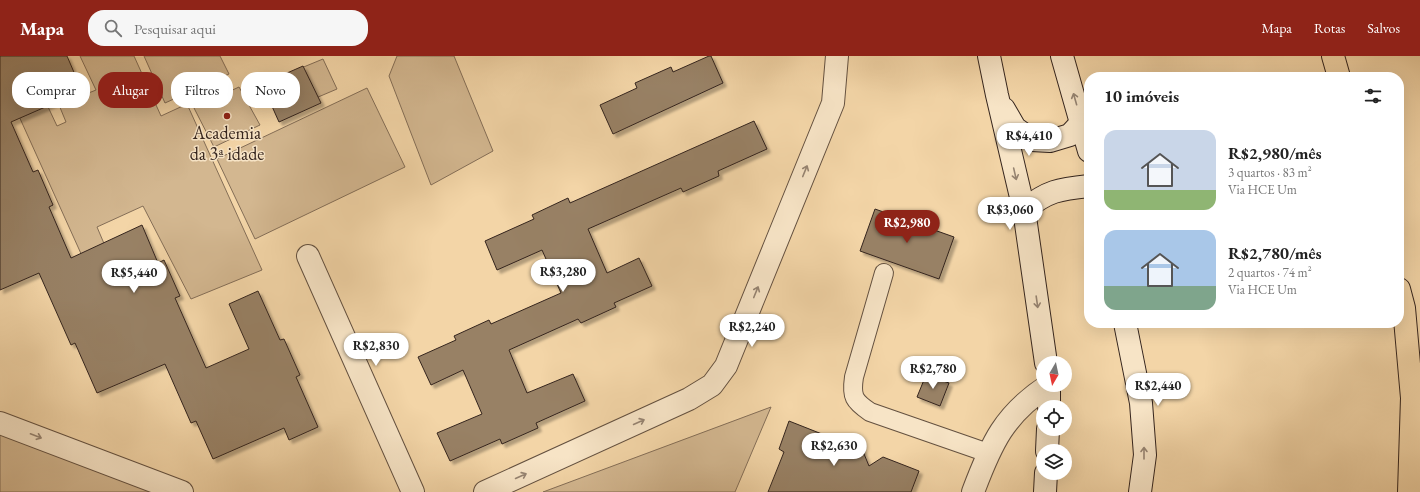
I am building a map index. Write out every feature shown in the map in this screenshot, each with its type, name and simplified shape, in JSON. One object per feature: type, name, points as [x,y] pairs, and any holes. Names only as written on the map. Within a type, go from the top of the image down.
[{"type":"main road","points":[[1333,56],[1338,72]]},
{"type":"main road","points":[[1404,308],[1412,398],[1409,492]]},
{"type":"street","points":[[485,492],[689,399],[712,385],[726,366],[833,103],[837,56]]},
{"type":"street","points":[[990,56],[997,95],[1024,210],[1045,356]]},
{"type":"street","points":[[1062,56],[1084,130]]},
{"type":"street","points":[[997,95],[1015,128],[1032,140],[1050,141],[1070,135],[1082,122]]},
{"type":"street","points":[[1024,210],[1040,197],[1058,190],[1084,187]]},
{"type":"street","points":[[308,256],[413,492]]},
{"type":"street","points":[[1126,328],[1141,403],[1145,455],[1140,492]]},
{"type":"street","points":[[973,492],[988,453],[1007,421],[1032,396],[1038,392]]},
{"type":"street","points":[[0,423],[182,492]]},
{"type":"street","points":[[1045,492],[1046,480]]},
{"type":"lane","points":[[884,273],[854,377],[852,390],[856,403],[870,412],[988,453]]},
{"type":"shaded area","points":[[80,56],[134,56],[141,72],[98,72],[98,108],[157,108],[161,116],[178,108],[189,108],[262,270],[191,299],[143,206],[97,227],[114,267],[92,278],[18,114],[21,108],[49,108],[57,126],[66,122],[60,108],[90,108],[90,92],[96,90],[90,77],[90,72],[88,72]]},
{"type":"shaded area","points":[[144,56],[220,56],[228,72],[171,72],[171,100],[165,103],[163,99],[163,72],[151,72]]},
{"type":"shaded area","points":[[397,56],[454,56],[493,151],[431,185],[389,76]]},
{"type":"shaded area","points":[[323,59],[337,89],[300,105],[300,72],[292,72]]},
{"type":"shaded area","name":"Academia da 3ª idade","points":[[239,87],[241,91],[241,108],[251,108],[260,125],[214,147],[194,108],[233,108],[233,90]]},
{"type":"shaded area","points":[[367,88],[405,167],[255,239],[217,159]]},
{"type":"shaded area","points":[[771,407],[735,492],[543,492]]},
{"type":"shaded area","points":[[0,412],[186,492],[0,492]]},
{"type":"building","points":[[0,56],[67,56],[74,72],[12,72],[12,108],[43,108],[11,122],[33,172],[38,170],[53,205],[49,207],[71,258],[142,225],[158,263],[164,260],[180,296],[175,298],[206,368],[249,349],[229,304],[258,291],[280,340],[284,339],[300,375],[296,377],[318,427],[289,440],[284,428],[213,459],[196,421],[191,423],[165,364],[97,393],[75,343],[71,345],[39,273],[0,290]]},
{"type":"building","points":[[711,56],[723,83],[613,134],[600,105],[637,88],[635,83],[671,67],[673,72]]},
{"type":"building","points":[[303,66],[321,103],[279,122],[273,108],[300,108],[300,72],[289,72]]},
{"type":"building","points":[[754,121],[767,149],[718,171],[719,176],[683,192],[681,188],[588,229],[607,273],[639,258],[652,286],[614,303],[616,307],[581,323],[578,319],[509,350],[527,393],[573,374],[585,401],[536,423],[538,428],[502,444],[500,439],[450,461],[437,433],[482,414],[463,370],[431,385],[418,357],[456,340],[454,336],[489,320],[491,324],[561,293],[542,250],[497,270],[485,241],[534,219],[532,215],[568,198],[570,203]]},
{"type":"building","points":[[875,209],[954,237],[939,279],[860,251]]},
{"type":"building","points":[[926,375],[949,383],[940,406],[917,397]]},
{"type":"building","points":[[789,421],[827,436],[840,445],[846,443],[862,449],[869,466],[883,457],[919,471],[911,492],[768,492],[784,452],[779,449]]},
{"type":"place","name":"Academia da 3ª idade","points":[[227,116]]}]
